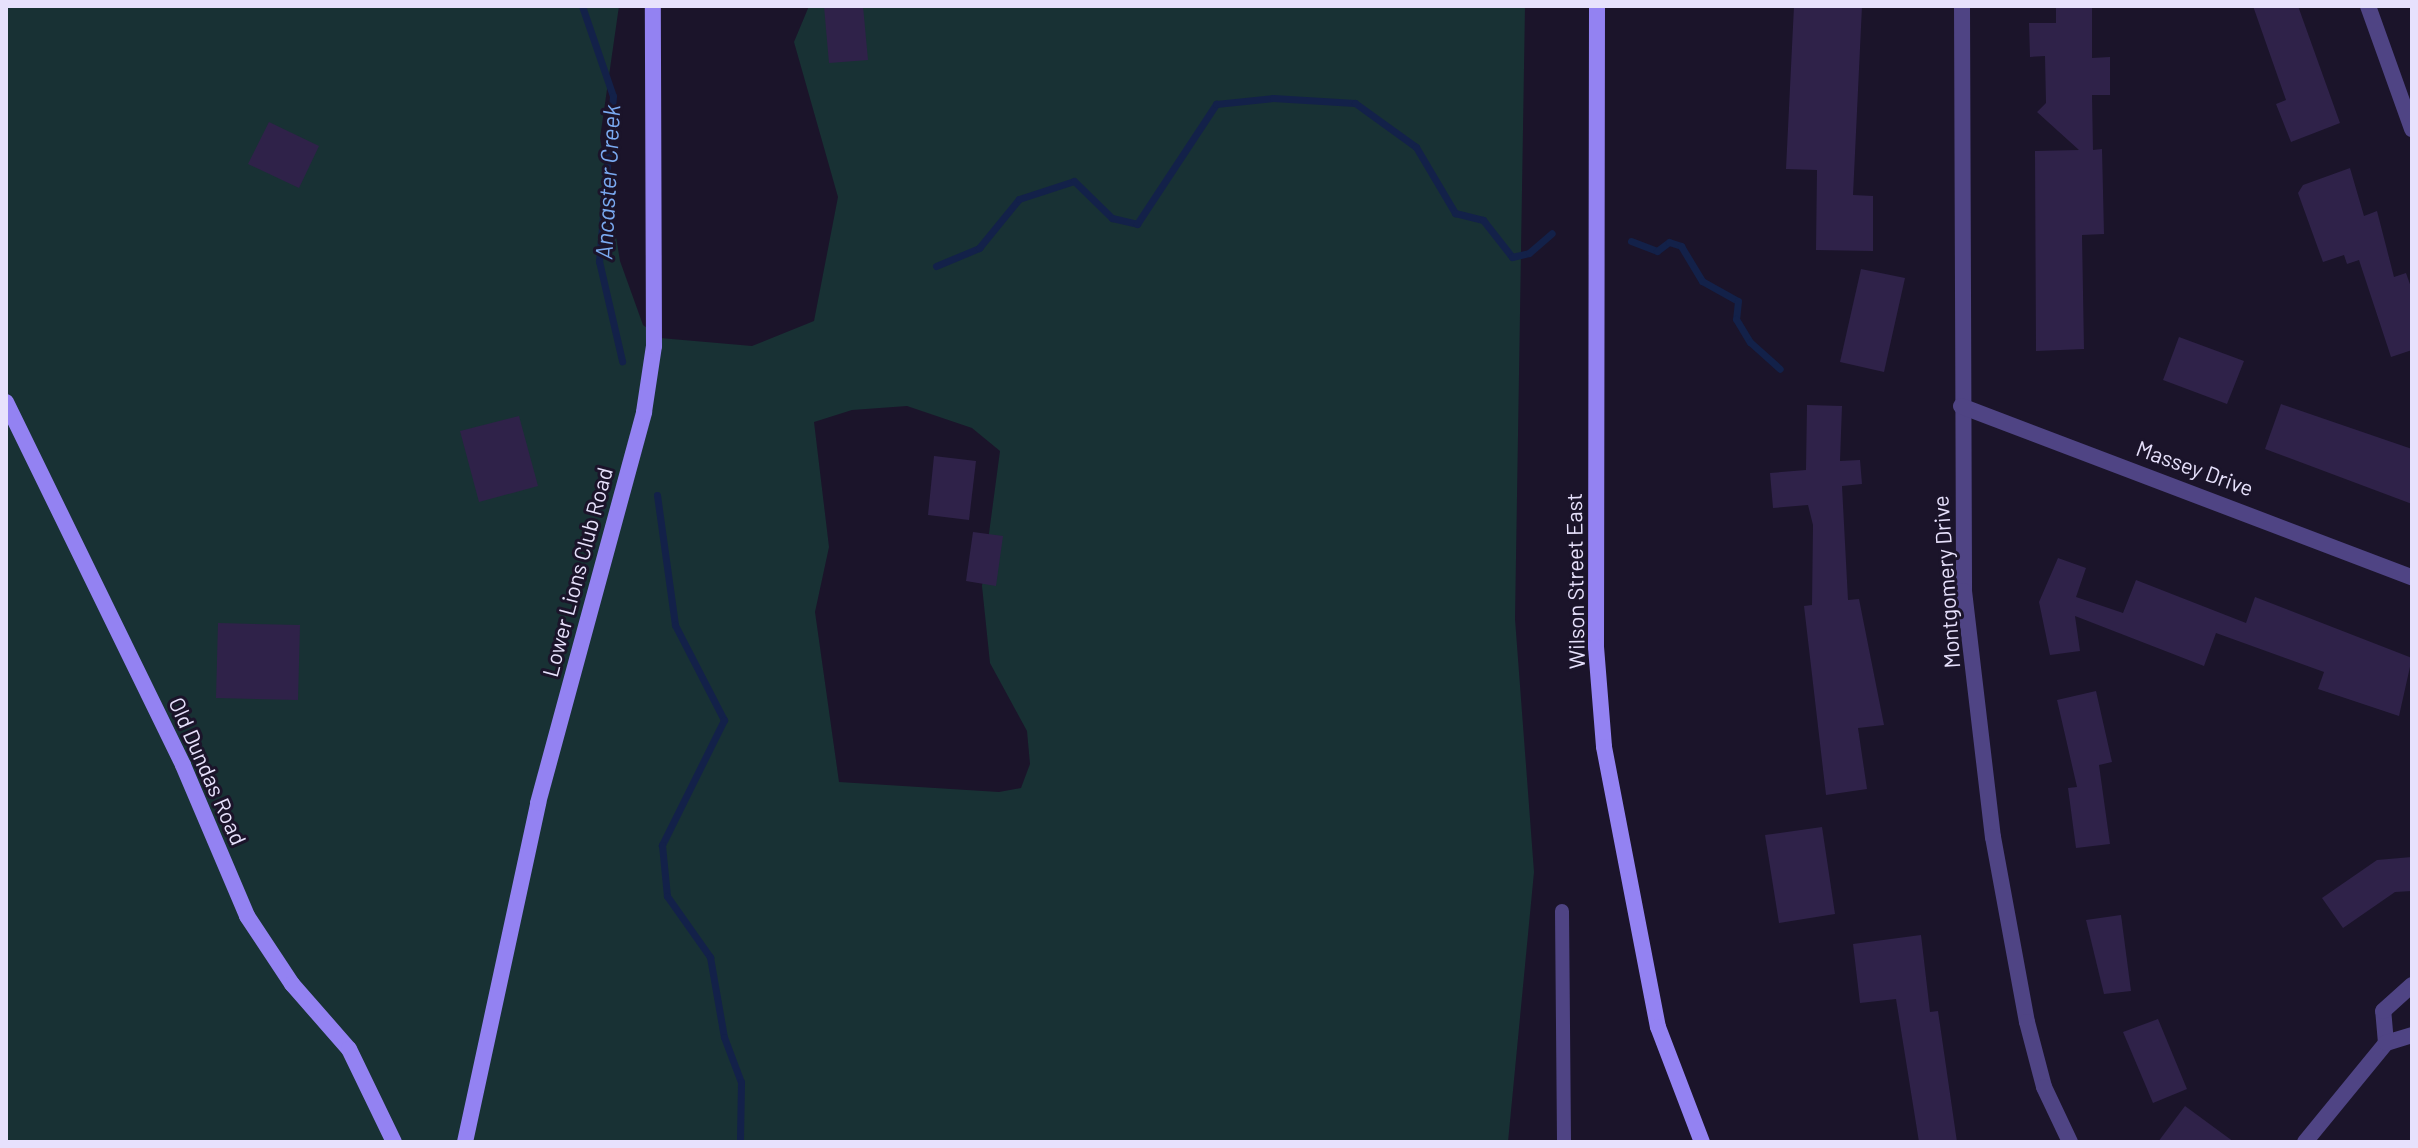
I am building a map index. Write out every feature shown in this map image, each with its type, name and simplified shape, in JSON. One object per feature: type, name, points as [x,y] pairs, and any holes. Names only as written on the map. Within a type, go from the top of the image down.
[{"type":"street","name":"Lower Lions Club Road","points":[[465,1142],[538,803],[644,412],[654,346],[653,6]]},
{"type":"street","name":"Wilson Street East","points":[[1597,6],[1596,647],[1604,747],[1658,1027],[1702,1142]]},
{"type":"street","name":"Montgomery Drive","points":[[1962,6],[1964,591],[1993,837],[2027,1022],[2044,1087],[2070,1142]]},
{"type":"street","points":[[2368,6],[2412,129]]},
{"type":"street","name":"Old Dundas Road","points":[[6,402],[164,725],[247,916],[292,984],[349,1049],[394,1142]]},
{"type":"street","name":"Massey Drive","points":[[1961,406],[2412,577]]},
{"type":"street","points":[[2386,1043],[2383,1011],[2412,985]]},
{"type":"street","points":[[2305,1142],[2386,1043],[2412,1035]]},
{"type":"lane","points":[[1562,911],[1564,1142]]},
{"type":"green space","points":[[6,6],[619,6],[600,138],[620,261],[643,325],[660,338],[752,346],[814,321],[838,197],[794,42],[809,6],[1525,6],[1515,619],[1534,872],[1508,1142],[6,1142]],"holes":[[[907,406],[972,428],[1000,451],[982,586],[990,663],[1027,731],[1030,764],[1021,788],[999,792],[839,782],[815,612],[829,547],[814,422],[852,410]]]},
{"type":"building","points":[[824,6],[863,6],[868,60],[829,63]]},
{"type":"building","points":[[1794,6],[1862,6],[1853,195],[1873,196],[1873,251],[1816,250],[1817,170],[1786,169]]},
{"type":"building","points":[[2056,6],[2092,6],[2092,58],[2110,57],[2110,95],[2092,95],[2093,150],[2102,149],[2104,234],[2082,235],[2084,349],[2036,351],[2035,151],[2079,150],[2037,112],[2046,103],[2045,56],[2030,57],[2029,23],[2056,23]]},
{"type":"building","points":[[2253,6],[2298,6],[2340,123],[2291,142],[2276,104],[2286,100]]},
{"type":"building","points":[[269,122],[319,146],[299,188],[248,164]]},
{"type":"building","points":[[2350,168],[2364,216],[2377,211],[2394,277],[2406,273],[2412,290],[2412,350],[2391,357],[2359,260],[2347,264],[2344,255],[2323,262],[2298,193],[2303,185]]},
{"type":"building","points":[[1861,269],[1905,278],[1884,372],[1840,362]]},
{"type":"building","points":[[2179,337],[2244,361],[2227,404],[2163,380]]},
{"type":"building","points":[[2281,404],[2412,449],[2412,504],[2265,449]]},
{"type":"building","points":[[1807,405],[1842,406],[1840,461],[1860,460],[1862,484],[1842,486],[1848,600],[1859,599],[1884,725],[1858,728],[1867,789],[1826,795],[1804,606],[1812,605],[1813,525],[1808,505],[1773,508],[1770,473],[1806,470]]},
{"type":"building","points":[[519,416],[538,486],[479,502],[460,431]]},
{"type":"building","points":[[934,456],[976,461],[969,520],[928,515]]},
{"type":"building","points":[[973,532],[1003,536],[996,586],[966,581]]},
{"type":"building","points":[[2058,558],[2086,568],[2076,597],[2123,613],[2136,580],[2246,623],[2255,597],[2412,658],[2399,716],[2318,689],[2324,672],[2216,633],[2204,666],[2075,616],[2080,651],[2050,655],[2039,602]]},
{"type":"building","points":[[218,623],[300,625],[298,700],[216,698]]},
{"type":"building","points":[[2096,691],[2112,762],[2099,765],[2110,844],[2076,848],[2068,788],[2077,787],[2057,700]]},
{"type":"building","points":[[1822,827],[1835,914],[1779,923],[1765,835]]},
{"type":"building","points":[[2412,857],[2412,891],[2395,892],[2343,928],[2322,898],[2377,860]]},
{"type":"building","points":[[2121,915],[2131,991],[2104,994],[2086,920]]},
{"type":"building","points":[[1921,935],[1930,1012],[1938,1011],[1957,1142],[1919,1142],[1896,999],[1860,1003],[1853,944]]},
{"type":"building","points":[[2158,1019],[2187,1089],[2153,1103],[2123,1032]]},
{"type":"building","points":[[2185,1106],[2234,1142],[2158,1142]]},
{"type":"waterway","name":"Ancaster Creek","points":[[582,6],[613,96],[599,261],[622,361]]},
{"type":"waterway","points":[[936,266],[979,248],[1019,199],[1074,181],[1112,218],[1137,224],[1216,104],[1273,98],[1355,103],[1416,147],[1455,213],[1483,220],[1512,257],[1529,253],[1552,233]]},
{"type":"waterway","points":[[1631,241],[1657,251],[1669,242],[1681,246],[1702,281],[1738,301],[1736,319],[1750,342],[1780,369]]},
{"type":"waterway","name":"Ancaster Creek","points":[[657,495],[675,625],[724,720],[662,845],[667,896],[710,957],[724,1037],[741,1082],[740,1142]]}]
